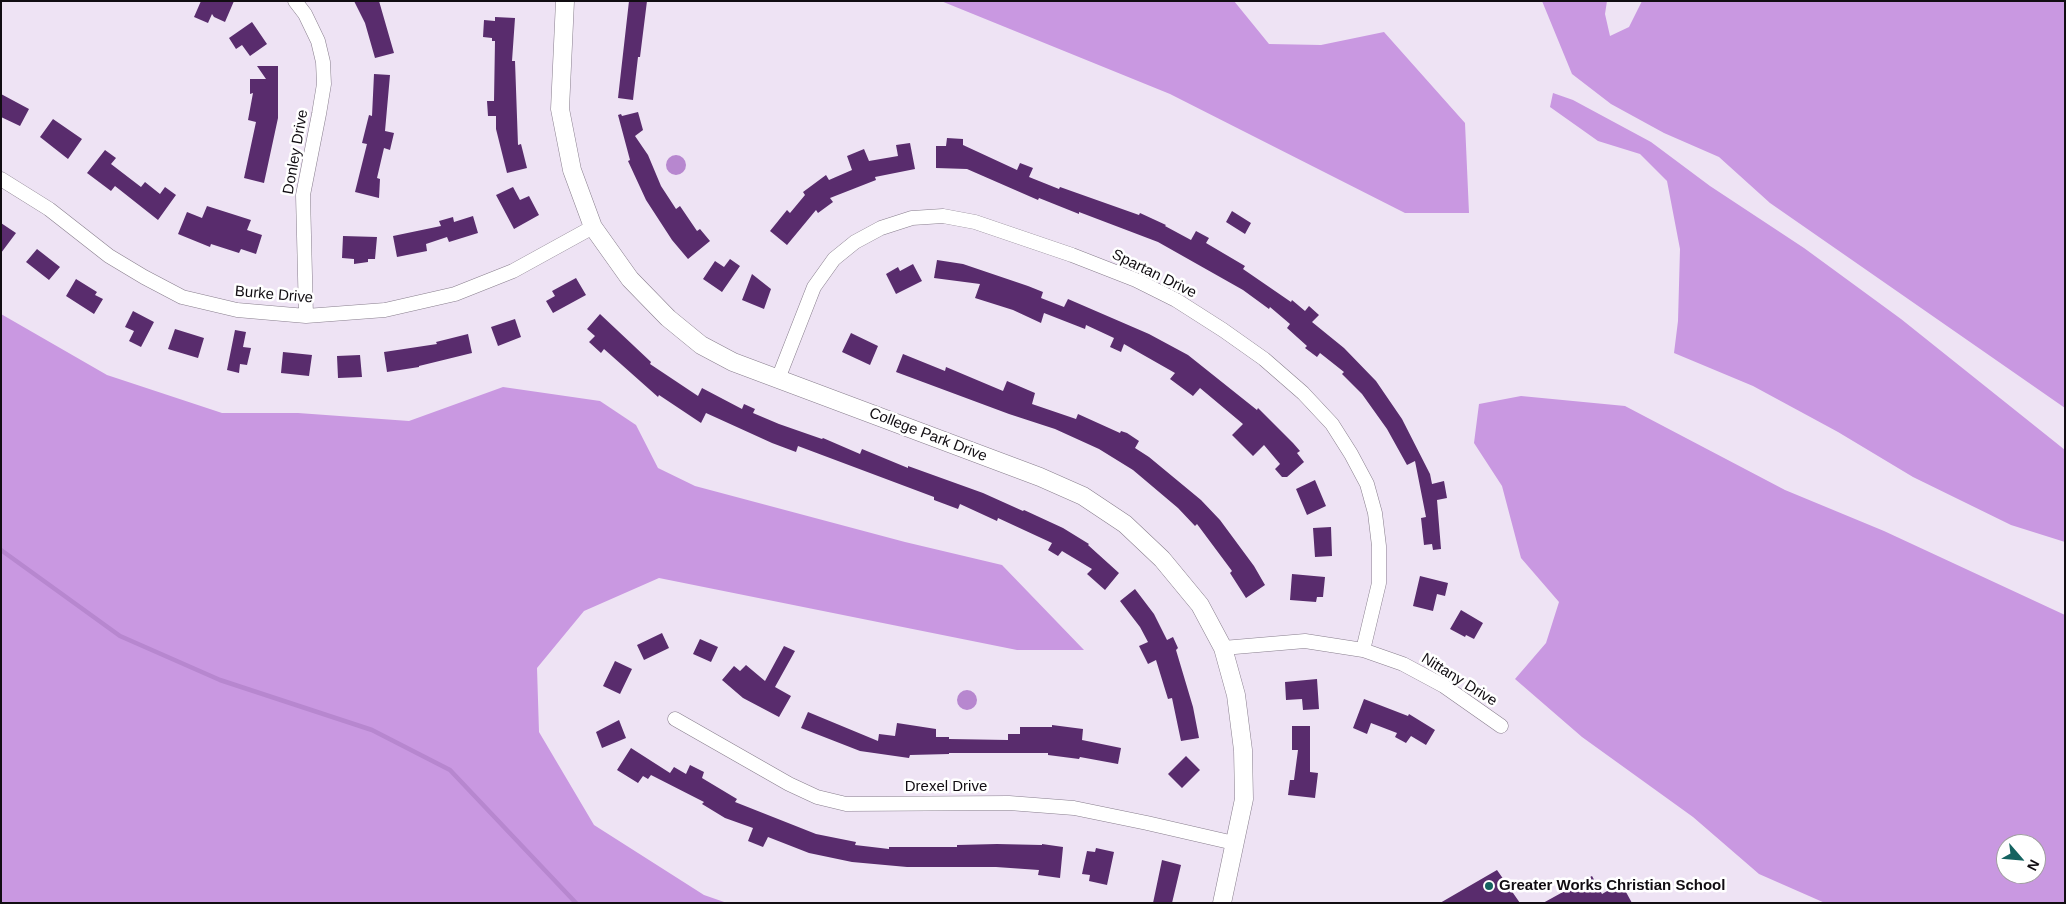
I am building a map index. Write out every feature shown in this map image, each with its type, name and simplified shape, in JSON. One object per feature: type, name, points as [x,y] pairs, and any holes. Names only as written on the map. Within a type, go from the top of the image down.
[{"type":"street","name":"Donley Drive","points":[[295,1],[305,14],[314,32],[323,62],[324,84],[303,195],[306,316]]},
{"type":"street","name":"College Park Drive","points":[[564,1],[560,109],[572,170],[593,227],[630,279],[668,318],[701,345],[733,362],[1040,477],[1083,496],[1125,524],[1162,558],[1200,605],[1223,648],[1236,695],[1243,750],[1244,799],[1222,903]]},
{"type":"street","name":"Burke Drive","points":[[1,179],[48,209],[109,256],[182,297],[237,310],[306,316],[385,310],[456,294],[513,271],[593,227]]},
{"type":"street","name":"Spartan Drive","points":[[778,379],[814,288],[834,259],[855,242],[881,228],[912,218],[943,216],[975,222],[1072,255],[1136,280],[1176,300],[1264,359],[1303,393],[1332,424],[1351,454],[1367,484],[1375,512],[1379,546],[1379,584],[1363,650]]},
{"type":"street","name":"Nittany Drive","points":[[1223,648],[1305,641],[1363,650],[1403,664],[1436,682],[1501,726]]},
{"type":"street","name":"Drexel Drive","points":[[675,719],[789,784],[817,797],[846,804],[1009,803],[1074,808],[1234,843]]},
{"type":"shaded area","points":[[941,1],[1234,1],[1269,44],[1321,45],[1384,32],[1465,123],[1469,213],[1405,213],[1170,94]]},
{"type":"shaded area","points":[[1542,1],[1607,1],[1605,14],[1610,36],[1629,27],[1642,1],[2065,1],[2065,408],[1770,203],[1719,157],[1664,133],[1611,104],[1572,74]]},
{"type":"shaded area","points":[[1553,93],[1573,100],[1651,142],[1710,186],[1804,248],[1901,319],[2065,450],[2065,542],[2011,525],[1913,477],[1838,432],[1753,386],[1674,353],[1678,321],[1680,249],[1667,181],[1640,154],[1598,141],[1550,107]]},
{"type":"shaded area","points":[[676,155],[683,158],[686,165],[683,172],[676,175],[669,172],[666,165],[669,158]]},
{"type":"shaded area","points":[[1,314],[107,375],[222,413],[298,413],[409,421],[503,387],[600,401],[636,425],[658,468],[695,486],[905,542],[1002,565],[1084,650],[1017,650],[659,578],[584,611],[537,668],[539,732],[594,825],[704,895],[727,903],[1,903]]},
{"type":"shaded area","points":[[1521,396],[1625,406],[1785,490],[1884,531],[2065,615],[2065,903],[1825,903],[1759,874],[1693,817],[1582,737],[1515,679],[1546,643],[1559,602],[1521,558],[1502,486],[1474,443],[1479,404]]},
{"type":"shaded area","points":[[967,690],[974,693],[977,700],[974,707],[967,710],[960,707],[957,700],[960,693]]},
{"type":"building","points":[[201,1],[234,1],[225,22],[214,17],[212,14],[208,23],[194,17]]},
{"type":"building","points":[[354,1],[379,1],[394,53],[375,58],[365,23]]},
{"type":"building","points":[[629,1],[647,1],[633,100],[618,98]]},
{"type":"building","points":[[495,17],[515,18],[512,61],[515,61],[518,145],[521,144],[527,168],[507,173],[496,129],[496,116],[488,116],[487,101],[494,101],[495,41],[492,41],[492,38],[483,37],[484,20],[495,21]]},
{"type":"building","points":[[252,22],[267,44],[250,56],[242,45],[236,49],[229,38]]},
{"type":"building","points":[[257,66],[278,66],[278,118],[264,183],[244,178],[256,122],[248,120],[253,93],[250,94],[250,79],[266,79]]},
{"type":"building","points":[[374,74],[390,75],[385,131],[394,133],[390,150],[384,148],[377,178],[380,179],[379,198],[355,192],[367,144],[362,143],[369,115],[372,116]]},
{"type":"building","points":[[1,94],[29,109],[20,126],[1,117]]},
{"type":"building","points":[[638,112],[643,130],[635,136],[648,155],[661,186],[676,209],[680,206],[697,231],[700,229],[710,241],[688,259],[672,240],[646,200],[628,161],[630,160],[618,115],[621,114],[622,116]]},
{"type":"building","points":[[53,119],[82,139],[68,159],[40,137]]},
{"type":"building","points":[[947,138],[963,139],[963,145],[1017,170],[1020,163],[1033,168],[1029,177],[1059,189],[1060,187],[1139,215],[1140,213],[1166,225],[1191,240],[1196,231],[1209,238],[1206,243],[1245,266],[1243,269],[1291,302],[1292,300],[1305,311],[1309,306],[1319,315],[1312,322],[1344,348],[1376,381],[1402,419],[1430,474],[1432,484],[1444,481],[1447,498],[1437,500],[1441,549],[1433,550],[1432,544],[1424,545],[1421,518],[1426,517],[1415,461],[1407,465],[1387,429],[1362,394],[1342,374],[1344,372],[1320,353],[1317,357],[1305,348],[1307,346],[1287,328],[1290,324],[1270,307],[1269,309],[1243,290],[1158,242],[1039,198],[1038,200],[967,169],[936,168],[936,146],[946,146]]},
{"type":"building","points":[[910,143],[915,169],[875,177],[876,180],[830,198],[833,202],[818,213],[816,210],[787,245],[770,231],[787,210],[790,213],[805,195],[803,192],[826,175],[829,180],[852,170],[847,156],[864,149],[869,161],[898,156],[896,145]]},
{"type":"building","points":[[105,150],[116,158],[111,164],[141,187],[145,182],[160,194],[165,187],[176,195],[158,220],[115,186],[111,191],[87,173]]},
{"type":"building","points":[[513,187],[520,200],[529,196],[539,215],[514,229],[496,195]]},
{"type":"building","points":[[207,206],[251,220],[247,230],[262,235],[256,254],[241,249],[239,253],[211,244],[210,247],[178,234],[187,212],[202,218]]},
{"type":"building","points":[[1232,211],[1251,223],[1245,234],[1226,222]]},
{"type":"building","points":[[473,216],[478,233],[449,242],[447,237],[426,244],[427,251],[397,257],[393,236],[441,226],[439,221],[453,217],[454,222]]},
{"type":"building","points":[[1,223],[16,233],[1,253]]},
{"type":"building","points":[[343,236],[377,237],[375,259],[368,259],[368,262],[354,264],[354,259],[342,258]]},
{"type":"building","points":[[37,249],[60,267],[49,280],[26,262]]},
{"type":"building","points":[[730,259],[740,266],[722,292],[703,279],[715,261],[724,267]]},
{"type":"building","points":[[937,260],[963,264],[1028,286],[1043,292],[1041,298],[1064,307],[1068,299],[1149,334],[1188,355],[1257,410],[1258,408],[1300,451],[1297,453],[1304,462],[1287,477],[1282,477],[1275,469],[1280,464],[1264,445],[1253,456],[1232,435],[1243,424],[1200,388],[1193,396],[1170,379],[1175,373],[1124,344],[1121,352],[1110,347],[1114,338],[1086,325],[1085,329],[1044,313],[1041,323],[1013,310],[975,298],[980,284],[934,278]]},
{"type":"building","points":[[913,264],[922,281],[896,294],[886,274],[898,267],[900,271]]},
{"type":"building","points":[[752,274],[771,289],[764,309],[742,300]]},
{"type":"building","points":[[576,278],[586,295],[553,313],[546,301],[555,296],[552,291]]},
{"type":"building","points":[[76,279],[97,292],[95,295],[103,299],[94,314],[66,296]]},
{"type":"building","points":[[133,311],[154,322],[141,347],[129,341],[134,331],[125,327]]},
{"type":"building","points":[[600,314],[651,362],[650,364],[698,396],[702,388],[742,409],[744,404],[755,409],[753,413],[779,424],[823,438],[860,454],[862,449],[908,468],[908,466],[983,493],[1024,510],[1063,528],[1089,544],[1119,573],[1105,590],[1087,574],[1092,569],[1062,551],[1058,556],[1048,550],[1052,543],[998,518],[997,521],[960,504],[958,509],[934,500],[934,497],[798,446],[796,452],[706,413],[701,423],[659,395],[658,397],[604,349],[601,353],[589,342],[595,336],[587,329]]},
{"type":"building","points":[[515,319],[521,337],[498,346],[491,327]]},
{"type":"building","points":[[175,329],[204,338],[198,358],[168,349]]},
{"type":"building","points":[[235,330],[246,332],[243,347],[251,348],[247,365],[240,364],[239,373],[227,370]]},
{"type":"building","points":[[851,333],[878,346],[870,365],[842,352]]},
{"type":"building","points":[[468,334],[472,353],[419,367],[387,372],[384,352],[437,344],[436,342]]},
{"type":"building","points":[[283,352],[312,355],[309,376],[281,373]]},
{"type":"building","points":[[903,354],[945,371],[946,367],[1003,391],[1007,381],[1035,393],[1032,404],[1076,419],[1078,414],[1120,433],[1121,431],[1127,433],[1139,441],[1135,448],[1149,457],[1201,500],[1220,520],[1254,566],[1265,585],[1246,598],[1230,573],[1232,571],[1197,524],[1195,526],[1178,508],[1133,470],[1099,449],[1055,429],[896,372]]},
{"type":"building","points":[[360,355],[362,377],[338,378],[337,356]]},
{"type":"building","points":[[1315,480],[1326,506],[1307,515],[1296,489]]},
{"type":"building","points":[[1331,527],[1332,556],[1315,557],[1313,528]]},
{"type":"building","points":[[1292,574],[1325,577],[1323,597],[1317,597],[1316,602],[1290,600]]},
{"type":"building","points":[[1420,576],[1448,583],[1445,596],[1437,594],[1433,611],[1413,606]]},
{"type":"building","points":[[1135,589],[1154,614],[1167,640],[1173,637],[1178,648],[1176,650],[1193,707],[1199,738],[1181,741],[1172,698],[1168,699],[1156,660],[1148,664],[1139,646],[1148,642],[1140,627],[1120,601]]},
{"type":"building","points":[[1461,610],[1483,623],[1474,639],[1466,635],[1465,637],[1450,629]]},
{"type":"building","points":[[662,633],[669,648],[644,660],[637,645]]},
{"type":"building","points":[[700,639],[718,647],[711,662],[693,654]]},
{"type":"building","points":[[784,646],[795,651],[775,687],[791,696],[779,717],[743,698],[722,680],[734,666],[740,671],[746,665],[765,681]]},
{"type":"building","points":[[615,661],[632,669],[620,694],[603,686]]},
{"type":"building","points":[[1317,679],[1319,709],[1303,710],[1302,699],[1286,700],[1285,682]]},
{"type":"building","points":[[1364,699],[1408,716],[1409,714],[1435,730],[1426,745],[1411,736],[1406,743],[1395,737],[1397,733],[1371,723],[1367,734],[1353,728]]},
{"type":"building","points":[[808,712],[878,741],[879,734],[895,736],[897,723],[936,729],[936,737],[949,737],[949,739],[1008,740],[1008,734],[1020,734],[1020,727],[1052,727],[1052,725],[1083,729],[1082,740],[1121,748],[1118,764],[1080,757],[1079,759],[1048,755],[1048,753],[949,753],[910,755],[909,758],[860,751],[801,728]]},
{"type":"building","points":[[619,720],[626,738],[602,748],[596,732]]},
{"type":"building","points":[[1292,726],[1310,726],[1310,772],[1318,773],[1315,798],[1288,795],[1290,780],[1294,780],[1298,750],[1292,750]]},
{"type":"building","points":[[631,748],[670,773],[674,767],[686,774],[690,765],[704,772],[702,778],[737,799],[735,802],[816,834],[856,842],[855,845],[889,849],[889,847],[957,847],[957,845],[997,844],[1042,844],[1063,847],[1060,878],[1038,875],[1039,870],[996,867],[907,867],[852,862],[809,853],[768,837],[763,847],[748,841],[753,828],[725,818],[702,804],[704,802],[651,775],[648,779],[643,776],[638,783],[617,770]]},
{"type":"building","points":[[1186,756],[1200,770],[1182,788],[1168,774]]},
{"type":"building","points":[[1096,848],[1114,852],[1107,885],[1089,881],[1090,875],[1082,874],[1087,851],[1095,852]]},
{"type":"building","points":[[1162,860],[1181,865],[1172,903],[1153,903]]},
{"type":"building","name":"Greater Works Christian School","points":[[1497,870],[1520,903],[1440,903]]},
{"type":"building","name":"Greater Works Christian School","points":[[1592,876],[1602,894],[1621,883],[1632,903],[1543,903]]},
{"type":"waterway","points":[[1,550],[120,636],[220,680],[372,730],[450,770],[576,903]]},
{"type":"place","name":"Greater Works Christian School","points":[[1489,886]]}]
